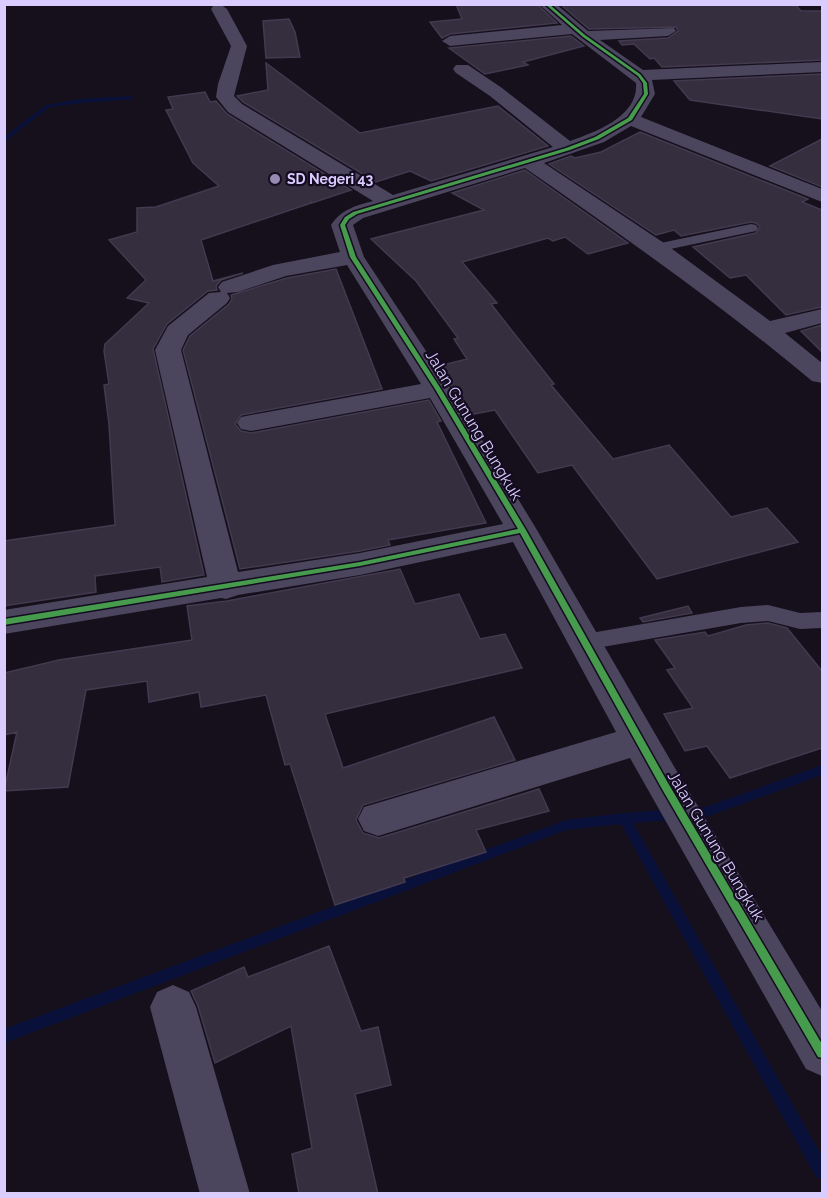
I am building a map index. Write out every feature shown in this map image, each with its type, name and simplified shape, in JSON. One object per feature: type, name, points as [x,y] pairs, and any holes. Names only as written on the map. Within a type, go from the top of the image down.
[{"type":"street","points":[[546,4],[579,32],[639,75],[822,67]]},
{"type":"street","points":[[219,9],[239,46],[232,71],[225,82],[225,97],[235,108],[388,201]]},
{"type":"street","points":[[450,41],[579,32],[668,31]]},
{"type":"street","points":[[462,69],[496,92],[568,149]]},
{"type":"street","name":"Jalan Gunung Bungkuk","points":[[639,75],[645,83],[646,94],[630,119],[597,138],[529,162],[388,201],[346,218],[342,225],[353,257],[438,389],[522,530],[664,786],[822,1053]]},
{"type":"street","points":[[630,119],[822,196]]},
{"type":"street","points":[[529,162],[656,248],[766,330],[821,375]]},
{"type":"street","points":[[226,588],[168,350],[177,331],[224,293],[281,270],[353,257]]},
{"type":"street","points":[[766,330],[822,316]]},
{"type":"street","points":[[251,423],[438,389]]},
{"type":"street","points":[[4,622],[226,588],[360,564],[522,530]]},
{"type":"street","points":[[378,819],[639,740]]},
{"type":"street","points":[[173,1006],[225,1194]]},
{"type":"lane","points":[[656,248],[751,228]]},
{"type":"lane","points":[[585,642],[741,615],[768,613],[800,621],[822,620]]},
{"type":"building","points":[[456,4],[537,4],[557,23],[450,34],[442,38],[430,22],[462,19]]},
{"type":"building","points":[[560,4],[795,4],[801,11],[822,11],[822,60],[662,67],[654,58],[650,59],[634,44],[622,45],[619,41],[668,38],[678,31],[676,27],[589,29]]},
{"type":"building","points":[[289,19],[295,32],[300,57],[266,58],[263,21]]},
{"type":"building","points":[[571,36],[584,46],[523,62],[528,65],[485,74],[449,48]]},
{"type":"building","points":[[266,63],[360,133],[498,106],[548,146],[431,181],[410,171],[376,182],[243,102],[237,96],[268,90]]},
{"type":"building","points":[[822,74],[822,119],[690,100],[674,81]]},
{"type":"building","points":[[205,92],[210,102],[216,101],[227,114],[351,190],[312,203],[310,201],[311,203],[201,240],[213,281],[243,273],[221,280],[216,286],[217,290],[208,291],[167,324],[153,349],[204,575],[162,582],[160,567],[95,576],[96,592],[4,606],[4,541],[115,525],[109,424],[104,385],[109,384],[105,344],[149,303],[127,298],[146,280],[109,240],[137,232],[137,208],[156,207],[219,186],[193,163],[166,110],[173,109],[168,97]]},
{"type":"building","points":[[640,132],[808,199],[802,202],[822,210],[822,307],[786,315],[746,275],[730,278],[693,247],[756,233],[760,227],[756,223],[751,222],[681,236],[674,230],[656,235],[549,164],[571,156],[575,158],[601,152]]},
{"type":"building","points":[[822,139],[822,187],[770,166]]},
{"type":"building","points":[[525,170],[628,243],[588,254],[565,237],[553,241],[548,238],[462,262],[497,303],[491,304],[554,384],[551,385],[613,459],[669,445],[731,517],[767,508],[798,542],[657,579],[572,465],[538,473],[495,410],[469,415],[439,366],[467,359],[454,339],[458,338],[416,281],[371,239],[484,210],[452,193]]},
{"type":"building","points":[[336,269],[382,389],[241,415],[235,424],[241,431],[251,433],[429,400],[441,421],[437,422],[486,523],[388,540],[390,545],[360,551],[240,569],[183,350],[190,336],[229,304],[232,299],[231,295],[287,278]]},
{"type":"building","points":[[822,325],[822,352],[801,331]]},
{"type":"building","points":[[400,569],[415,604],[459,594],[480,639],[505,634],[522,668],[325,714],[343,768],[494,717],[515,760],[363,805],[356,820],[363,833],[379,838],[539,789],[549,811],[476,830],[486,852],[404,878],[405,882],[335,905],[290,764],[285,765],[266,695],[201,707],[199,692],[149,702],[147,681],[86,690],[68,787],[4,791],[17,732],[4,735],[4,673],[59,660],[192,640],[187,606],[227,601]]},
{"type":"building","points":[[688,606],[692,613],[643,622],[640,618]]},
{"type":"building","points":[[768,623],[787,628],[822,671],[822,748],[730,778],[707,746],[685,751],[664,714],[693,708],[667,670],[675,668],[655,640],[705,632],[708,636],[746,625]]},
{"type":"building","points":[[329,946],[361,1031],[378,1027],[391,1085],[355,1094],[378,1194],[299,1194],[292,1154],[312,1148],[291,1026],[215,1063],[198,1006],[191,991],[244,967],[248,977]]},
{"type":"waterway","points":[[4,140],[48,106],[81,101],[131,98]]},
{"type":"waterway","points":[[624,818],[706,812],[822,770]]},
{"type":"waterway","points":[[4,1036],[566,825],[624,818]]},
{"type":"waterway","points":[[624,818],[822,1171]]},
{"type":"cycle path","points":[[546,4],[584,36],[639,75],[645,83],[646,94],[630,119],[597,138],[568,149],[355,213],[342,225],[353,257],[438,389],[522,530],[665,786],[822,1053]]},
{"type":"cycle path","points":[[4,622],[360,564],[522,530]]},
{"type":"place","name":"SD Negeri 43","points":[[275,179]]}]
